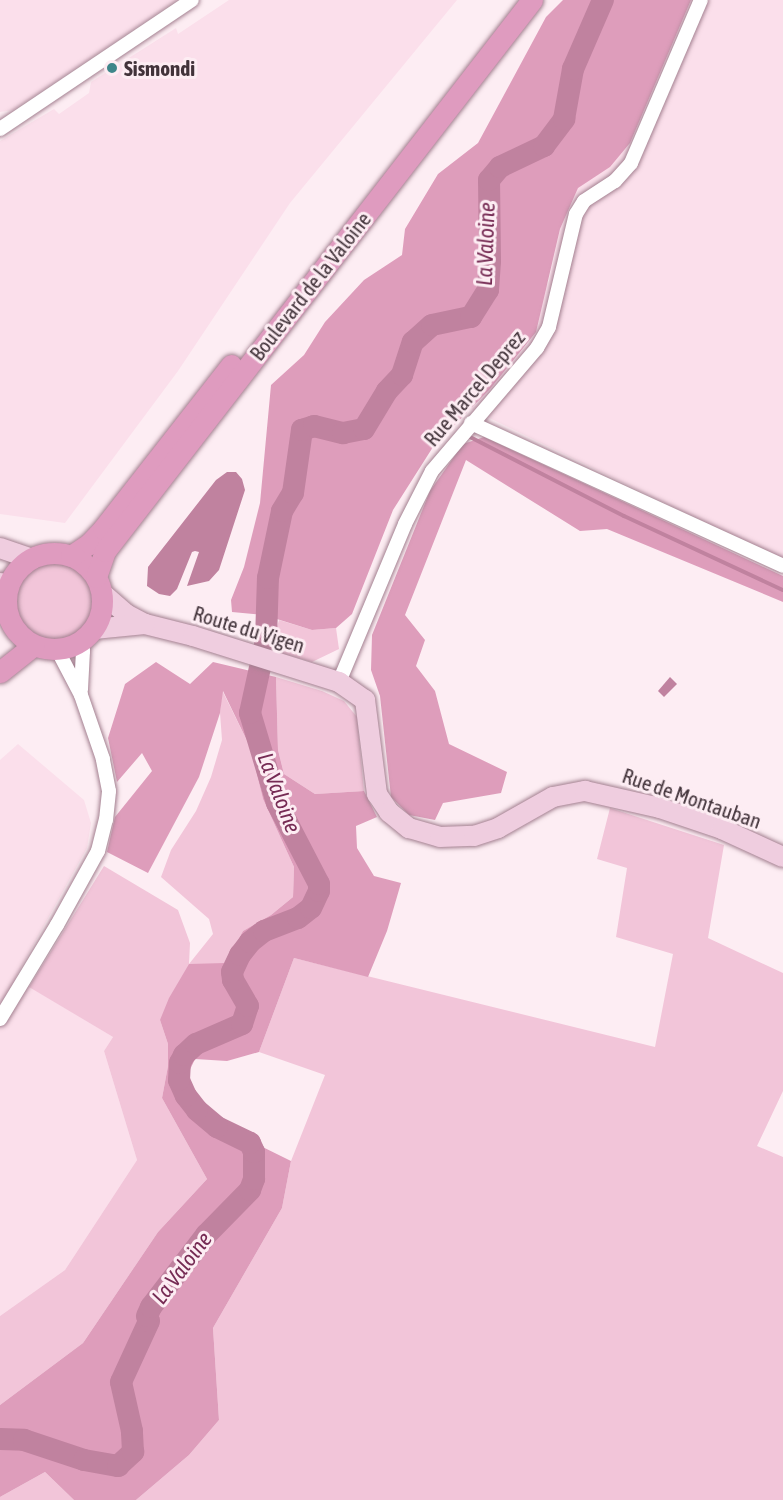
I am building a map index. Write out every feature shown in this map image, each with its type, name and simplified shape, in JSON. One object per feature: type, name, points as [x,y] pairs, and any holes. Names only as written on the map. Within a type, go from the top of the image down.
[{"type":"main road","name":"Boulevard de la Valoine","points":[[71,556],[90,543],[103,529],[516,0]]},
{"type":"main road","name":"Boulevard de la Valoine","points":[[99,585],[105,551],[532,0]]},
{"type":"main road","points":[[54,553],[71,556],[85,564],[99,585],[100,615],[87,636],[57,649],[34,645],[5,623],[4,589],[32,559],[54,553]]},
{"type":"main road","points":[[0,672],[34,645]]},
{"type":"street","points":[[0,129],[192,0]]},
{"type":"street","name":"Rue Marcel Deprez","points":[[339,682],[405,524],[432,471],[537,348],[549,327],[576,214],[584,201],[615,180],[631,163],[701,0]]},
{"type":"street","points":[[471,423],[783,567]]},
{"type":"street","points":[[0,548],[32,559]]},
{"type":"street","name":"Route du Vigen","points":[[99,585],[126,614],[145,624],[339,682]]},
{"type":"street","name":"Route du Vigen","points":[[87,636],[145,624]]},
{"type":"street","points":[[81,695],[83,651],[87,636]]},
{"type":"street","points":[[0,1019],[98,851],[106,820],[109,791],[103,759],[81,695],[57,649]]},
{"type":"street","name":"Rue de Montauban","points":[[339,682],[365,700],[377,794],[389,812],[409,828],[440,837],[474,836],[498,828],[553,797],[585,791],[660,808],[722,830],[783,857]]},
{"type":"shaded area","points":[[0,0],[177,0],[13,110],[0,112]]},
{"type":"shaded area","points":[[229,0],[457,0],[290,203],[178,371],[65,523],[0,514],[0,141],[54,109],[59,114],[89,93],[91,82],[176,28],[178,34]]},
{"type":"shaded area","points":[[563,0],[691,0],[630,143],[610,167],[578,188],[560,229],[536,332],[490,389],[433,447],[393,510],[352,614],[336,628],[312,630],[264,615],[232,612],[231,600],[244,567],[260,503],[271,385],[304,355],[325,322],[364,280],[402,255],[405,229],[438,174],[478,143],[546,17]]},
{"type":"shaded area","points":[[691,0],[783,0],[783,560],[471,409],[490,389],[549,281],[560,229],[578,187],[610,167],[630,143]]},
{"type":"shaded area","points":[[484,437],[783,576],[783,602],[607,529],[580,531],[466,460],[405,615],[425,640],[416,666],[435,691],[449,744],[507,772],[501,793],[443,803],[435,820],[409,815],[391,797],[380,696],[371,670],[372,635],[430,491],[463,444]]},
{"type":"shaded area","points":[[227,472],[236,472],[242,479],[245,490],[219,570],[209,581],[187,586],[199,552],[192,552],[177,589],[170,596],[159,594],[147,586],[148,567],[216,480]]},
{"type":"shaded area","points":[[47,562],[63,562],[84,573],[95,594],[95,610],[84,631],[63,642],[47,642],[33,636],[21,624],[15,610],[15,594],[21,580],[33,568]]},
{"type":"shaded area","points":[[279,620],[312,630],[336,628],[339,649],[312,662],[270,650]]},
{"type":"shaded area","points":[[156,662],[190,684],[213,662],[276,677],[278,750],[284,774],[315,794],[364,791],[377,817],[356,826],[357,848],[374,876],[401,883],[387,931],[368,977],[294,958],[259,1052],[227,1061],[195,1059],[187,1076],[184,1108],[291,1161],[282,1208],[213,1328],[219,1420],[189,1455],[136,1500],[74,1500],[45,1472],[0,1497],[0,1405],[83,1343],[158,1232],[207,1179],[162,1098],[168,1066],[168,1044],[160,1020],[169,998],[189,964],[225,963],[243,931],[271,915],[293,897],[294,867],[263,799],[250,747],[223,691],[220,713],[199,777],[148,873],[107,852],[115,817],[152,771],[142,753],[117,782],[108,738],[125,684]]},
{"type":"shaded area","points":[[276,677],[322,691],[344,701],[357,717],[364,791],[315,794],[284,774],[278,750]]},
{"type":"shaded area","points":[[670,677],[677,684],[664,697],[658,691]]},
{"type":"shaded area","points":[[222,690],[250,747],[263,799],[294,867],[293,897],[271,915],[243,931],[225,963],[160,1020],[168,1044],[168,1066],[162,1098],[207,1179],[158,1232],[83,1343],[0,1405],[0,1316],[65,1270],[137,1160],[104,1051],[113,1037],[29,987],[104,866],[178,910],[190,943],[189,964],[213,934],[209,919],[161,877],[171,850],[196,811],[211,777],[222,740],[220,713]]},
{"type":"shaded area","points":[[18,744],[84,800],[91,823],[87,848],[15,978],[113,1037],[104,1051],[137,1160],[65,1270],[0,1316],[0,760]]},
{"type":"shaded area","points":[[610,808],[724,845],[708,938],[783,973],[783,1091],[757,1146],[783,1157],[783,1500],[136,1500],[189,1455],[219,1420],[213,1328],[282,1208],[291,1161],[325,1075],[259,1052],[294,958],[655,1047],[673,954],[616,937],[627,868],[597,859]]},
{"type":"shaded area","points":[[45,1472],[74,1500],[0,1500],[0,1497]]},
{"type":"waterway","name":"La Valoine","points":[[0,1439],[24,1440],[84,1460],[118,1466],[133,1452],[132,1431],[121,1382],[149,1321],[147,1316],[151,1307],[206,1235],[250,1190],[254,1179],[254,1152],[250,1143],[217,1127],[197,1110],[186,1096],[179,1080],[180,1063],[184,1055],[196,1044],[242,1024],[248,1006],[233,980],[232,972],[240,955],[250,942],[264,931],[298,918],[311,908],[319,891],[319,884],[277,803],[250,713],[266,640],[268,578],[282,511],[293,493],[302,430],[314,426],[343,433],[364,429],[387,391],[402,375],[413,342],[432,325],[471,317],[488,290],[489,180],[500,167],[544,146],[564,119],[573,69],[603,0]]},
{"type":"waterway","points":[[470,437],[624,516],[783,590]]},
{"type":"place","name":"Sismondi","points":[[112,68]]}]
